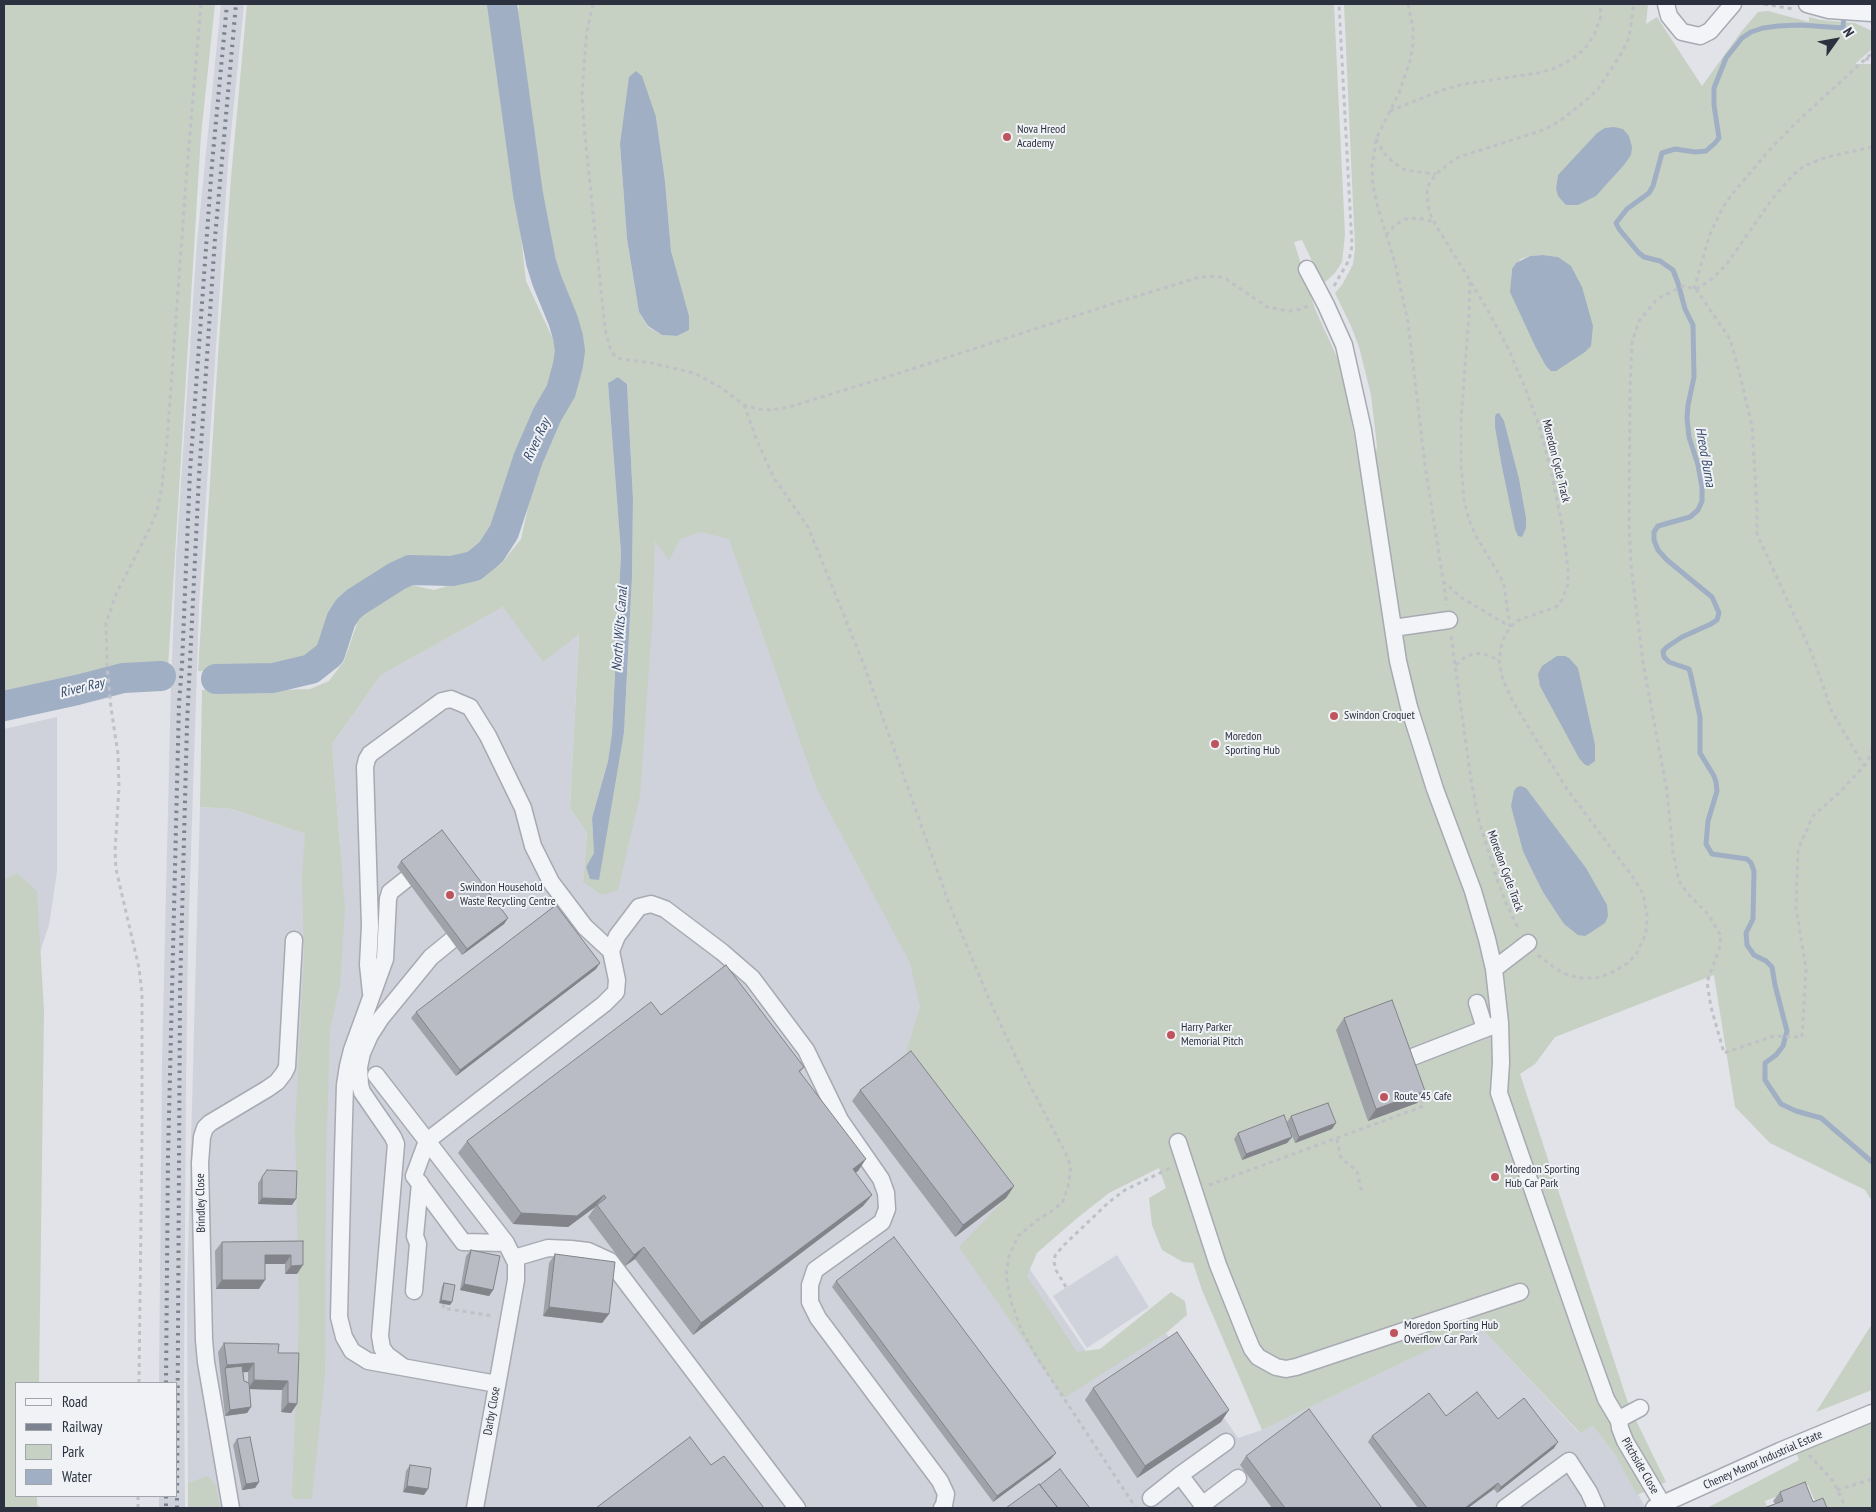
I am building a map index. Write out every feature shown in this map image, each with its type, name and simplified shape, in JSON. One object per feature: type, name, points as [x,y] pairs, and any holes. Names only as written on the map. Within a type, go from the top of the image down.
[{"type":"street","points":[[1666,4],[1669,16],[1682,32],[1700,36],[1710,31],[1733,4]]},
{"type":"street","points":[[1807,4],[1829,10],[1871,13]]},
{"type":"street","points":[[1307,269],[1344,345],[1363,430],[1393,628],[1405,689],[1420,747],[1473,891],[1494,969],[1493,1026],[1501,1063],[1499,1093],[1600,1382],[1611,1409],[1619,1421]]},
{"type":"street","points":[[1393,628],[1449,620]]},
{"type":"street","points":[[371,998],[368,964],[370,926],[365,767],[367,759],[370,754],[442,701],[451,698],[470,707],[488,736],[523,808],[533,846],[551,882],[585,927],[611,951]]},
{"type":"street","points":[[435,873],[430,865],[425,865],[390,892],[385,959],[352,1050],[345,1085],[339,1317],[344,1337],[352,1351],[368,1361],[496,1384]]},
{"type":"street","points":[[506,1243],[463,1242],[414,1176],[427,1141],[604,1004],[616,992],[617,980],[611,951],[616,936],[639,907],[651,904],[665,909],[722,952],[752,978],[806,1050],[840,1120],[881,1179],[886,1194],[887,1209],[882,1222],[815,1270],[810,1285],[810,1302],[818,1318],[940,1481],[946,1494],[942,1508]]},
{"type":"street","points":[[402,1366],[387,1356],[382,1348],[380,1336],[396,1144],[362,1092],[359,1067],[362,1053],[370,1035],[381,1018],[431,957],[468,928],[470,920],[464,912]]},
{"type":"street","name":"Brindley Close","points":[[231,1508],[206,1362],[204,1340],[200,1163],[202,1137],[205,1128],[210,1123],[277,1082],[287,1067],[294,940]]},
{"type":"street","points":[[1494,969],[1528,943]]},
{"type":"street","points":[[1477,1004],[1493,1026]]},
{"type":"street","points":[[1402,1060],[1493,1026]]},
{"type":"street","points":[[376,1075],[506,1243],[514,1258],[548,1248],[588,1250],[610,1261],[797,1508]]},
{"type":"street","points":[[1178,1142],[1218,1265],[1252,1349],[1258,1357],[1276,1367],[1286,1369],[1296,1367],[1520,1292]]},
{"type":"street","points":[[414,1291],[418,1244],[415,1236],[420,1183]]},
{"type":"street","name":"Darby Close","points":[[475,1508],[496,1384],[503,1316],[517,1270],[514,1258]]},
{"type":"street","name":"Pitchside Close","points":[[1640,1408],[1627,1414],[1619,1421],[1621,1434],[1659,1507]]},
{"type":"street","name":"Cheney Manor Industrial Estate","points":[[1659,1507],[1801,1441],[1872,1413]]},
{"type":"street","points":[[1150,1498],[1226,1442]]},
{"type":"street","points":[[1504,1508],[1569,1461],[1596,1508]]},
{"type":"street","points":[[1180,1476],[1203,1507],[1238,1478]]},
{"type":"path","points":[[139,1382],[142,1001],[139,968],[116,869],[115,852],[119,787],[118,754],[110,708],[106,623],[125,574],[157,511],[162,486],[168,432],[186,168],[201,4]]},
{"type":"path","points":[[593,4],[587,30],[582,95],[605,329],[611,351],[621,359],[651,363],[694,373],[714,383],[744,404],[758,409],[771,410],[789,407],[1118,302],[1200,278],[1217,276],[1226,279],[1267,307],[1280,310],[1290,311],[1302,308],[1322,297],[1336,283],[1342,273],[1349,260],[1352,246],[1339,4]]},
{"type":"path","name":"Moredon Cycle Track","points":[[1408,4],[1413,28],[1410,61],[1399,93],[1376,139],[1373,153],[1373,186],[1395,263],[1408,322],[1425,465],[1471,780],[1487,851],[1514,922],[1541,958],[1568,975],[1581,978],[1596,978],[1611,973],[1628,963],[1637,954],[1646,933],[1647,915],[1643,894],[1636,880],[1566,789],[1512,702],[1503,680],[1499,660],[1502,642],[1510,626],[1519,620],[1556,607],[1562,600],[1568,584],[1563,530],[1552,475],[1539,426],[1507,346],[1429,211],[1427,193],[1429,184],[1436,174]]},
{"type":"path","points":[[1390,111],[1442,90],[1464,84],[1538,73],[1556,68],[1585,49],[1596,33],[1601,16],[1600,4]]},
{"type":"path","points":[[1376,139],[1384,153],[1405,170],[1436,174],[1456,158],[1481,149],[1531,136],[1560,121],[1598,89],[1621,54],[1629,38],[1634,4]]},
{"type":"path","points":[[1695,289],[1710,234],[1724,207],[1734,193],[1794,124],[1872,53]]},
{"type":"path","points":[[1864,59],[1872,59]]},
{"type":"path","points":[[1695,289],[1712,279],[1726,265],[1773,198],[1793,175],[1804,166],[1826,157],[1872,148]]},
{"type":"path","points":[[1386,235],[1395,225],[1405,219],[1418,218],[1434,222]]},
{"type":"path","points":[[1470,281],[1461,419],[1464,500],[1469,520],[1476,536],[1504,585],[1510,626]]},
{"type":"path","points":[[1864,766],[1832,712],[1812,654],[1757,534],[1752,426],[1730,340],[1695,289],[1683,286],[1657,299],[1639,321],[1632,342],[1629,523],[1631,566],[1643,663],[1667,791],[1673,852],[1679,881],[1688,894],[1708,914],[1721,936],[1719,950],[1707,982],[1711,1007],[1724,1053],[1774,1036],[1802,1037],[1806,969],[1796,908],[1798,849],[1813,816],[1840,792],[1864,766],[1872,749]]},
{"type":"path","points":[[744,404],[757,441],[774,478],[808,527],[864,665],[950,906],[1014,1054],[1071,1167],[1068,1187],[1063,1201],[1018,1236],[1009,1256],[1006,1275],[1010,1301],[1022,1331],[1038,1359],[1136,1508]]},
{"type":"path","points":[[1443,581],[1462,598],[1510,626]]},
{"type":"path","points":[[1455,665],[1465,657],[1475,653],[1499,660]]},
{"type":"path","points":[[1194,1190],[1424,1106],[1418,1090]]},
{"type":"path","points":[[1337,1139],[1342,1159],[1357,1171],[1362,1193]]},
{"type":"path","points":[[1066,1287],[1056,1270],[1054,1262],[1055,1256],[1062,1247],[1109,1202],[1125,1190],[1185,1162]]},
{"type":"path","points":[[444,1304],[443,1308],[503,1316]]},
{"type":"path","points":[[1801,1441],[1813,1462],[1824,1471],[1837,1490],[1846,1508]]},
{"type":"path","points":[[1837,1490],[1872,1478]]},
{"type":"shaded area","points":[[221,4],[244,4],[228,163],[199,606],[188,943],[184,1380],[185,1508],[159,1508],[159,1497],[178,1497],[178,1382],[159,1382],[162,1062],[176,558],[197,242]]},
{"type":"shaded area","points":[[733,521],[1062,1196],[1007,1236],[1101,1373],[1166,1333],[1238,1438],[1262,1430],[1479,1326],[1579,1433],[1593,1426],[1616,1456],[1646,1508],[188,1508],[187,1291],[200,807],[232,809],[340,846],[332,744],[381,675],[503,607],[543,661],[579,633],[570,808],[587,833],[583,882],[653,611],[655,527]]},
{"type":"shaded area","points":[[57,717],[57,872],[49,925],[36,964],[15,1382],[15,1497],[37,1508],[4,1508],[4,729]]},
{"type":"shaded area","points":[[1117,1255],[1149,1307],[1087,1348],[1053,1296]]},
{"type":"green space","points":[[4,4],[215,4],[201,135],[168,668],[4,698]]},
{"type":"green space","points":[[247,4],[495,4],[526,281],[560,354],[556,386],[522,442],[511,488],[498,529],[482,548],[460,560],[387,566],[359,587],[317,649],[292,662],[223,672],[198,671],[231,178]]},
{"type":"green space","points":[[519,4],[1334,4],[1345,235],[1342,262],[1335,273],[1323,284],[1302,240],[1294,242],[1315,309],[1342,368],[1374,549],[1374,463],[1377,446],[1371,395],[1359,347],[1335,293],[1342,285],[1353,264],[1355,248],[1344,4],[1648,4],[1646,24],[1657,17],[1702,86],[1758,12],[1768,11],[1809,22],[1809,17],[1855,23],[1872,31],[1872,49],[1855,64],[1872,64],[1872,1201],[1865,1190],[1770,1143],[1735,1107],[1714,975],[1555,1037],[1535,1064],[1520,1074],[1629,1406],[1666,1482],[1637,1495],[1616,1456],[1593,1426],[1580,1433],[1479,1326],[1262,1430],[1202,1290],[1193,1263],[1183,1262],[1162,1250],[1152,1225],[1149,1198],[1166,1188],[1159,1168],[1109,1193],[1076,1219],[1037,1253],[1027,1276],[1077,1352],[1100,1349],[1171,1292],[1185,1301],[1187,1315],[1166,1333],[1064,1398],[959,1247],[1006,1198],[903,1063],[920,1007],[910,963],[817,789],[729,539],[701,532],[680,539],[669,561],[655,541],[653,611],[640,796],[618,890],[602,895],[583,882],[587,833],[570,808],[579,634],[543,662],[503,607],[381,675],[332,744],[345,909],[340,985],[330,1029],[326,1164],[325,1373],[312,1499],[294,1499],[292,1494],[299,1317],[295,1128],[304,955],[302,877],[305,834],[232,809],[200,807],[202,690],[310,689],[329,681],[344,661],[360,615],[389,591],[407,584],[434,590],[470,579],[501,564],[521,539],[540,452],[572,393],[570,347],[544,270],[518,13]],"holes":[[[656,117],[665,181],[671,251],[689,330],[677,336],[662,335],[648,327],[639,312],[627,239],[620,144]],[[1631,155],[1606,185],[1556,188],[1558,175]],[[1530,256],[1558,257],[1511,279],[1512,269],[1521,259]],[[618,377],[627,384],[633,499],[632,577],[624,732],[590,879],[586,867],[594,853],[592,818],[608,761],[612,733],[621,553],[608,383]]]},
{"type":"green space","points":[[17,873],[37,891],[44,1011],[39,1382],[15,1382],[15,1497],[37,1497],[37,1505],[41,1508],[4,1508],[4,880]]},
{"type":"green space","points":[[1872,1324],[1872,1390],[1816,1412]]},
{"type":"green space","points":[[1872,1422],[1872,1508],[1818,1508],[1808,1485],[1765,1501],[1767,1508],[1707,1508],[1799,1460],[1795,1450]]},
{"type":"green space","points":[[208,1476],[216,1485],[220,1508],[188,1508],[188,1483]]},
{"type":"water","points":[[636,71],[642,76],[656,117],[665,181],[671,251],[689,316],[689,330],[677,336],[662,335],[648,326],[639,312],[627,239],[620,144],[629,77]]},
{"type":"water","points":[[1605,128],[1623,129],[1629,136],[1632,147],[1631,155],[1596,196],[1578,205],[1566,205],[1558,196],[1556,188],[1558,175],[1597,133]]},
{"type":"water","points":[[1530,256],[1558,257],[1571,266],[1582,287],[1593,326],[1591,346],[1556,371],[1551,371],[1546,366],[1510,292],[1512,269],[1516,263]]},
{"type":"water","name":"North Wilts Canal","points":[[618,377],[627,384],[633,499],[632,577],[624,732],[599,880],[590,879],[586,867],[594,853],[592,818],[608,761],[612,733],[621,553],[608,383]]},
{"type":"water","points":[[1499,413],[1504,421],[1519,479],[1526,518],[1526,528],[1522,537],[1518,536],[1515,529],[1502,467],[1495,427],[1495,417]]},
{"type":"water","points":[[1557,656],[1569,658],[1578,668],[1595,745],[1595,761],[1588,766],[1579,758],[1540,686],[1538,674],[1542,666]]},
{"type":"water","points":[[1517,787],[1526,788],[1586,868],[1607,905],[1608,916],[1605,923],[1585,936],[1578,935],[1564,924],[1543,892],[1523,851],[1511,806],[1514,791]]},
{"type":"building","name":"Swindon Household Waste Recycling Centre","points":[[442,830],[508,918],[467,949],[401,861]]},
{"type":"building","points":[[556,905],[600,963],[460,1070],[416,1012]]},
{"type":"building","points":[[726,965],[804,1067],[799,1071],[866,1159],[853,1169],[872,1195],[701,1323],[644,1247],[634,1255],[597,1205],[606,1198],[604,1195],[577,1216],[521,1213],[467,1141],[651,1002],[661,1015]]},
{"type":"building","points":[[1392,1000],[1425,1091],[1376,1109],[1344,1018]]},
{"type":"building","points":[[911,1051],[1014,1186],[963,1225],[860,1090]]},
{"type":"building","points":[[1328,1103],[1336,1123],[1299,1137],[1291,1116]]},
{"type":"building","points":[[1284,1115],[1292,1137],[1246,1154],[1238,1133]]},
{"type":"building","points":[[267,1170],[297,1171],[296,1199],[262,1198],[262,1177]]},
{"type":"building","points":[[894,1237],[1056,1453],[997,1496],[836,1281]]},
{"type":"building","points":[[303,1241],[303,1265],[291,1266],[291,1255],[265,1255],[265,1280],[222,1280],[222,1242]]},
{"type":"building","points":[[471,1250],[500,1256],[493,1290],[464,1284]]},
{"type":"building","points":[[555,1254],[615,1262],[609,1314],[549,1307]]},
{"type":"building","points":[[444,1283],[455,1285],[452,1302],[441,1300]]},
{"type":"building","points":[[1177,1332],[1229,1410],[1145,1466],[1093,1388]]},
{"type":"building","points":[[224,1343],[279,1344],[278,1353],[299,1353],[297,1404],[288,1403],[288,1381],[254,1380],[254,1363],[227,1365]]},
{"type":"building","points":[[242,1366],[244,1381],[249,1383],[251,1407],[230,1410],[225,1368]]},
{"type":"building","points":[[1477,1392],[1498,1419],[1524,1398],[1558,1442],[1501,1487],[1498,1483],[1465,1508],[1427,1508],[1372,1436],[1429,1393],[1446,1416]]},
{"type":"building","points":[[1309,1409],[1382,1508],[1285,1508],[1246,1456]]},
{"type":"building","points":[[250,1437],[259,1482],[246,1484],[237,1439]]},
{"type":"building","points":[[690,1437],[711,1465],[724,1456],[764,1508],[596,1508]]},
{"type":"building","points":[[410,1465],[431,1468],[428,1489],[407,1486]]},
{"type":"building","points":[[1060,1469],[1088,1508],[1058,1508],[1040,1485]]},
{"type":"building","points":[[1805,1482],[1813,1502],[1823,1498],[1827,1508],[1764,1508],[1783,1501],[1780,1492]]},
{"type":"building","points":[[1039,1484],[1058,1508],[1006,1508]]},
{"type":"waterway","name":"River Ray","points":[[216,679],[273,678],[311,669],[330,654],[341,620],[348,609],[356,602],[410,570],[452,571],[474,566],[491,552],[504,532],[528,459],[547,415],[561,391],[570,351],[563,320],[541,262],[528,194],[502,4]]},
{"type":"waterway","name":"Hreod Burna","points":[[1844,14],[1843,28],[1800,25],[1778,26],[1763,28],[1751,32],[1742,38],[1726,58],[1714,88],[1714,105],[1719,138],[1706,151],[1695,152],[1675,149],[1662,153],[1653,186],[1649,193],[1627,209],[1616,223],[1644,257],[1660,261],[1673,270],[1685,309],[1693,325],[1694,377],[1687,418],[1689,437],[1698,465],[1702,487],[1702,501],[1698,510],[1690,517],[1658,526],[1654,532],[1654,540],[1658,550],[1667,560],[1712,597],[1719,613],[1717,620],[1682,637],[1663,651],[1664,657],[1669,662],[1689,669],[1700,717],[1700,753],[1716,782],[1717,791],[1708,821],[1706,844],[1712,854],[1747,859],[1754,871],[1753,919],[1746,933],[1747,945],[1754,955],[1766,961],[1772,967],[1787,1031],[1783,1046],[1776,1055],[1765,1063],[1765,1080],[1781,1104],[1796,1111],[1821,1118],[1872,1162]]},
{"type":"waterway","name":"River Ray","points":[[4,706],[123,678],[161,676]]},
{"type":"railway","points":[[166,1382],[168,1157],[179,703],[190,471],[212,164],[227,4]]},
{"type":"railway","points":[[178,1382],[180,992],[187,724],[199,476],[215,238],[236,4]]},
{"type":"railway","points":[[166,1497],[166,1508]]},
{"type":"railway","points":[[177,1497],[177,1508]]},
{"type":"place","name":"Nova Hreod Academy","points":[[1007,137]]},
{"type":"place","name":"Swindon Croquet","points":[[1334,716]]},
{"type":"place","name":"Moredon Sporting Hub","points":[[1215,744]]},
{"type":"place","name":"Swindon Household Waste Recycling Centre","points":[[450,895]]},
{"type":"place","name":"Harry Parker Memorial Pitch","points":[[1171,1035]]},
{"type":"place","name":"Route 45 Cafe","points":[[1384,1097]]},
{"type":"place","name":"Moredon Sporting Hub Car Park","points":[[1495,1177]]},
{"type":"place","name":"Moredon Sporting Hub Overflow Car Park","points":[[1394,1333]]}]
